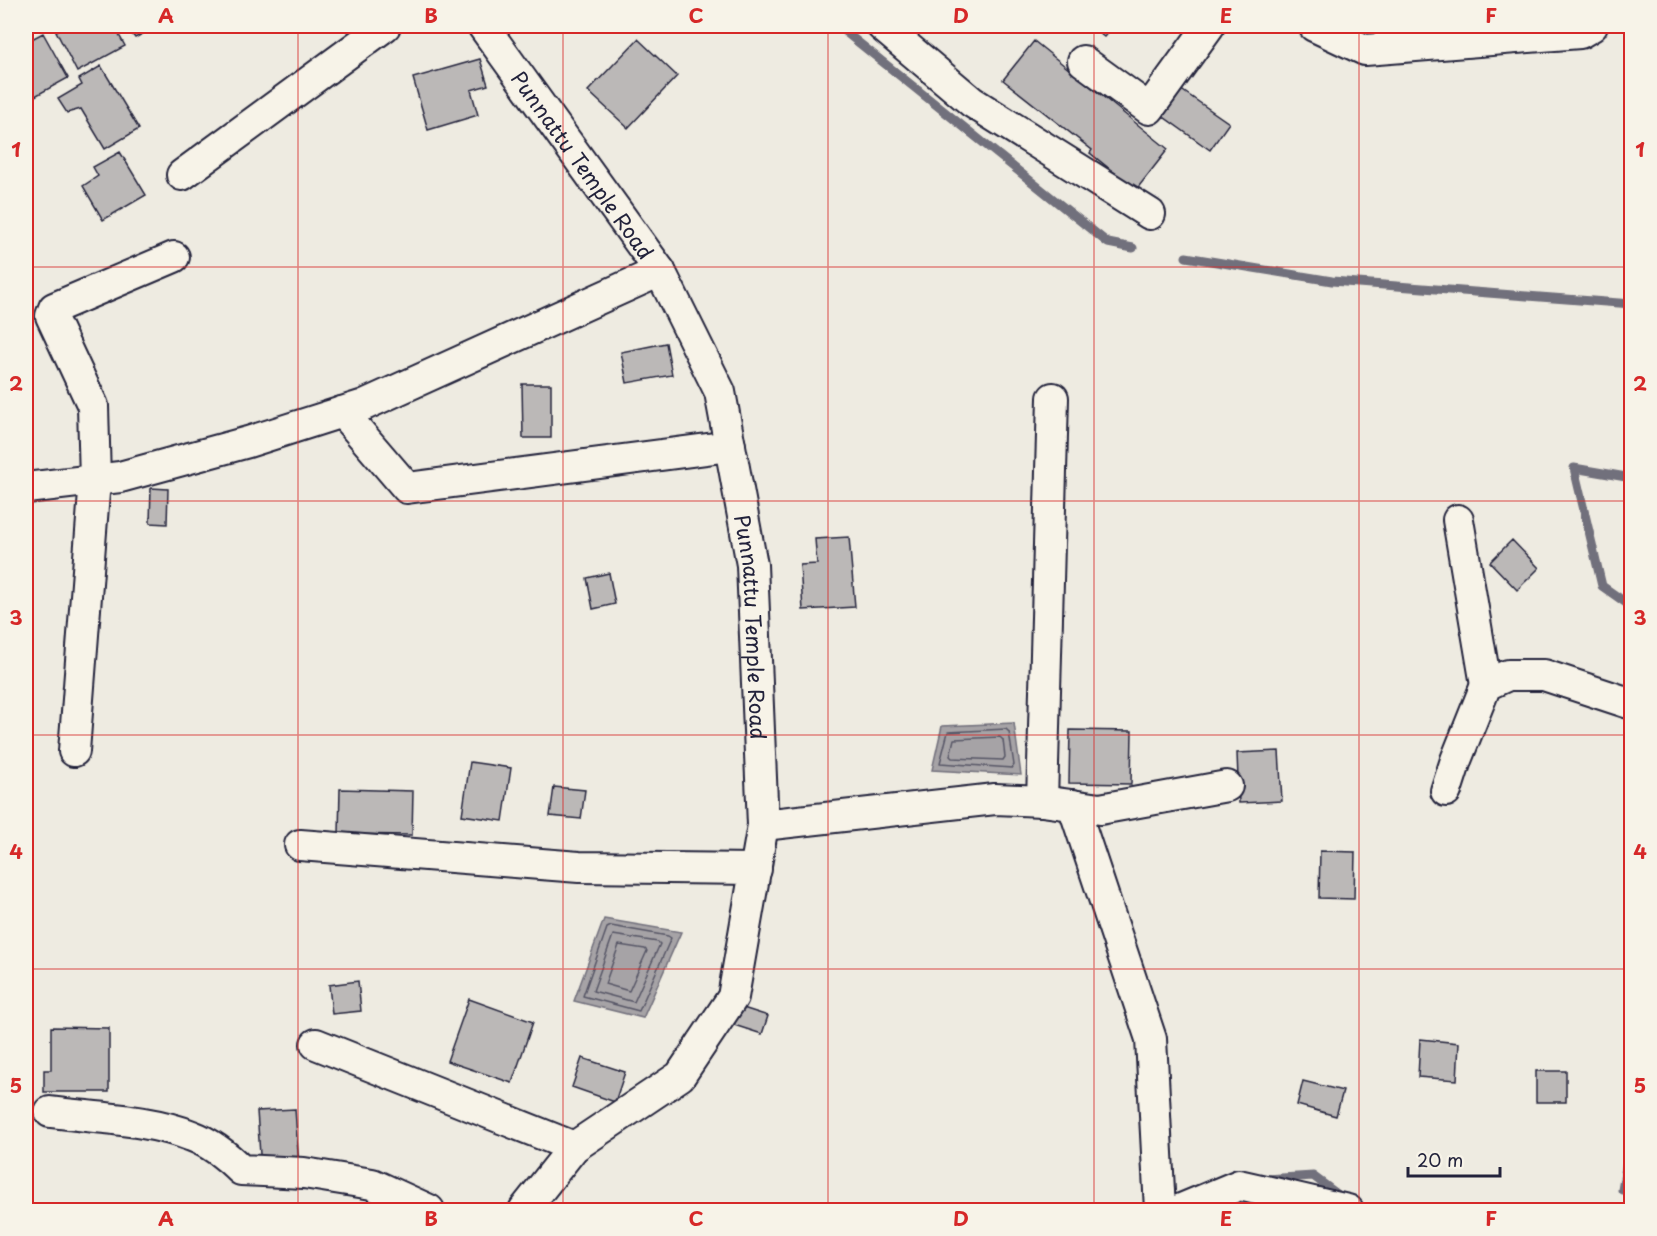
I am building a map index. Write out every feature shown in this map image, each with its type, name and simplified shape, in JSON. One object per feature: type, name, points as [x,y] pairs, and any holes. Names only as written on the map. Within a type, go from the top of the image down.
[{"type":"street","points":[[182,175],[385,26]]},
{"type":"street","name":"Punnattu Temple Road","points":[[483,26],[660,271],[720,392],[752,566],[763,825],[733,997],[680,1076],[574,1147],[524,1210]]},
{"type":"street","points":[[882,26],[972,102],[1149,214]]},
{"type":"street","points":[[1083,61],[1149,109],[1209,26]]},
{"type":"street","points":[[1316,26],[1365,50],[1443,34],[1581,33],[1592,26]]},
{"type":"street","points":[[74,751],[95,480],[93,406],[51,316],[54,308],[174,257]]},
{"type":"street","points":[[26,488],[120,477],[248,442],[342,412],[375,400],[660,271]]},
{"type":"street","points":[[1042,801],[1053,398]]},
{"type":"street","points":[[342,412],[407,489],[730,446]]},
{"type":"street","points":[[1446,791],[1486,685],[1458,520]]},
{"type":"street","points":[[1486,685],[1508,675],[1544,675],[1632,704]]},
{"type":"street","points":[[763,825],[995,799],[1042,801],[1100,808],[1227,786]]},
{"type":"street","points":[[1073,806],[1151,1039],[1160,1210]]},
{"type":"street","points":[[300,845],[579,867],[756,869]]},
{"type":"street","points":[[316,1044],[574,1147]]},
{"type":"street","points":[[50,1112],[151,1125],[192,1136],[224,1153],[241,1170],[304,1173],[372,1184],[429,1210]]},
{"type":"street","points":[[1179,1210],[1239,1185],[1348,1210]]},
{"type":"water","points":[[1014,723],[1021,775],[932,770],[942,726]]},
{"type":"water","points":[[604,919],[681,932],[643,1018],[574,1001]]},
{"type":"building","points":[[67,26],[114,26],[125,46],[77,72],[56,31]]},
{"type":"building","points":[[126,26],[157,26],[135,38]]},
{"type":"building","points":[[1090,26],[1114,26],[1104,37]]},
{"type":"building","points":[[43,33],[68,78],[26,101],[26,42]]},
{"type":"building","points":[[638,39],[677,76],[628,128],[588,91]]},
{"type":"building","points":[[1034,41],[1168,149],[1136,190],[1090,153],[1092,150],[1003,80]]},
{"type":"building","points":[[480,59],[488,85],[471,90],[478,115],[428,130],[413,78]]},
{"type":"building","points":[[101,66],[139,129],[105,149],[81,109],[67,113],[58,99],[82,85],[79,79]]},
{"type":"building","points":[[1180,89],[1229,123],[1210,150],[1161,115]]},
{"type":"building","points":[[120,152],[146,195],[103,220],[83,186],[98,176],[93,167]]},
{"type":"building","points":[[666,343],[672,375],[627,383],[621,352]]},
{"type":"building","points":[[522,384],[551,384],[551,438],[523,438]]},
{"type":"building","points":[[151,488],[168,489],[167,524],[150,523]]},
{"type":"building","points":[[849,537],[855,607],[803,610],[800,565],[817,564],[815,539]]},
{"type":"building","points":[[1512,540],[1539,568],[1517,590],[1490,562]]},
{"type":"building","points":[[609,573],[615,604],[593,609],[587,578]]},
{"type":"building","points":[[1070,730],[1132,731],[1131,784],[1069,783]]},
{"type":"building","points":[[1279,751],[1282,801],[1239,803],[1237,753]]},
{"type":"building","points":[[470,762],[511,768],[503,821],[462,815]]},
{"type":"building","points":[[554,787],[585,790],[581,819],[550,816]]},
{"type":"building","points":[[340,789],[413,791],[412,835],[339,834]]},
{"type":"building","points":[[1320,851],[1355,852],[1354,899],[1319,898]]},
{"type":"building","points":[[358,981],[361,1011],[332,1014],[329,985]]},
{"type":"building","points":[[469,999],[533,1022],[512,1083],[447,1061]]},
{"type":"building","points":[[740,1007],[768,1016],[762,1034],[734,1025]]},
{"type":"building","points":[[51,1027],[109,1028],[109,1092],[44,1092],[44,1070],[51,1070]]},
{"type":"building","points":[[1420,1039],[1459,1043],[1457,1080],[1418,1077]]},
{"type":"building","points":[[582,1058],[625,1072],[615,1102],[572,1087]]},
{"type":"building","points":[[1536,1071],[1566,1071],[1566,1102],[1536,1102]]},
{"type":"building","points":[[1303,1081],[1343,1091],[1336,1116],[1297,1105]]},
{"type":"building","points":[[295,1109],[299,1167],[261,1169],[257,1111]]},
{"type":"waterway","points":[[838,26],[1108,243],[1133,248]]},
{"type":"waterway","points":[[1186,257],[1332,281],[1632,304]]},
{"type":"waterway","points":[[1632,478],[1574,468],[1602,586],[1632,607]]},
{"type":"waterway","points":[[1622,1190],[1632,1133]]},
{"type":"waterway","points":[[1266,1179],[1313,1176],[1344,1199]]}]
